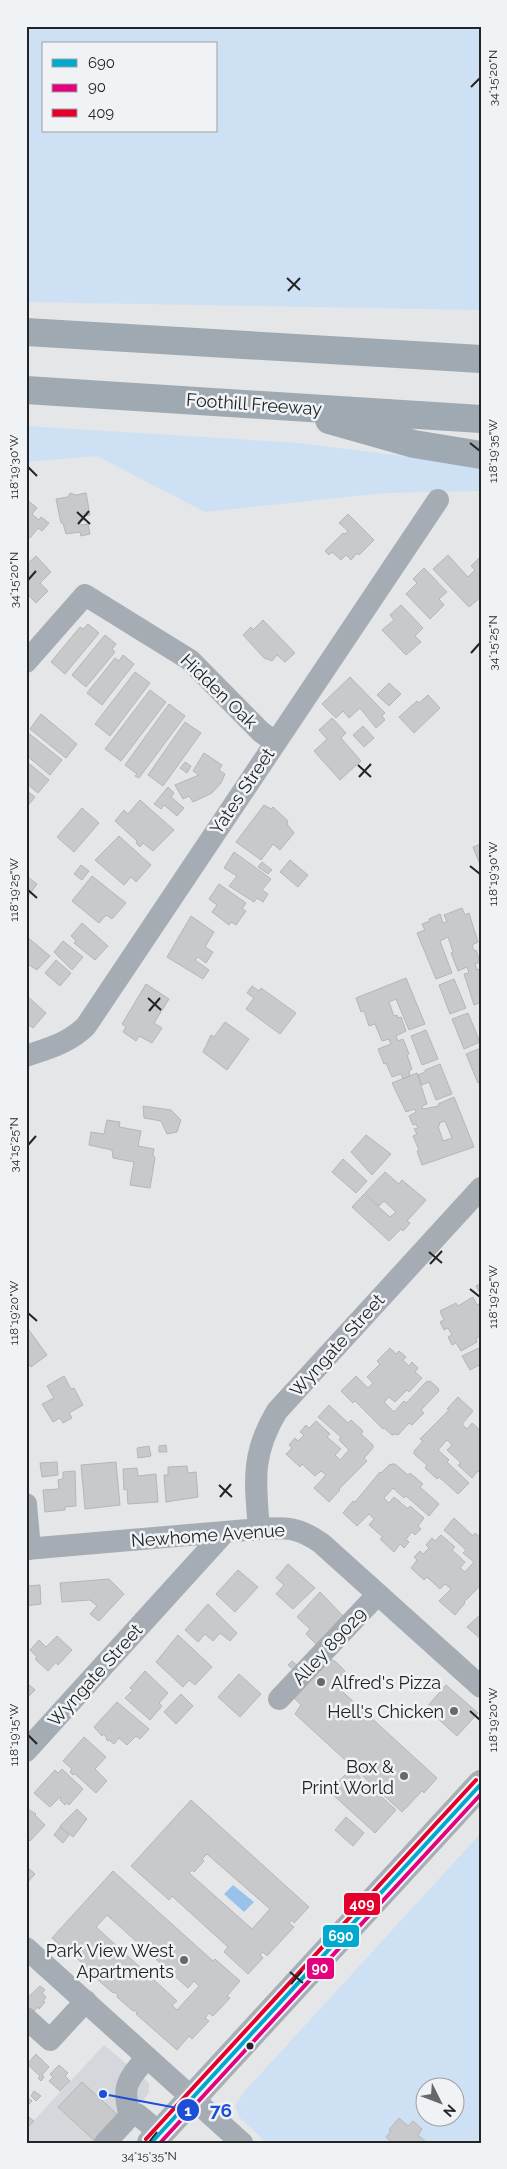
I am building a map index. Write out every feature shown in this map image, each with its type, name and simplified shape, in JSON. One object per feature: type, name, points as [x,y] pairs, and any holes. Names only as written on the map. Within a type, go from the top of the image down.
[{"type":"highway","points":[[26,332],[481,360]]},
{"type":"highway","points":[[281,348],[481,348]]},
{"type":"highway","name":"Foothill Freeway","points":[[26,390],[481,418]]},
{"type":"highway","points":[[274,405],[414,444],[481,455]]},
{"type":"main road","points":[[155,2138],[475,1793]]},
{"type":"street","name":"Yates Street","points":[[26,1056],[63,1044],[76,1036],[86,1026],[274,742],[438,500]]},
{"type":"street","name":"Hidden Oak","points":[[26,662],[85,595],[190,660],[261,732],[274,742]]},
{"type":"street","name":"Wyngate Street","points":[[258,1529],[255,1480],[257,1457],[266,1430],[277,1411],[481,1188]]},
{"type":"street","points":[[26,1504],[28,1549]]},
{"type":"street","name":"Newhome Avenue","points":[[28,1549],[289,1527],[304,1532],[321,1543],[481,1687]]},
{"type":"street","name":"Wyngate Street","points":[[26,1751],[224,1533]]},
{"type":"street","name":"Alley 89029","points":[[279,1699],[378,1594]]},
{"type":"street","points":[[26,1948],[242,2143]]},
{"type":"street","points":[[30,2028],[50,2040],[86,2001]]},
{"type":"street","points":[[130,2116],[124,2097],[129,2080],[148,2057]]},
{"type":"street","points":[[105,2143],[130,2116],[137,2114],[155,2138]]},
{"type":"shaded area","points":[[26,26],[481,26],[481,310],[26,302]]},
{"type":"shaded area","points":[[26,426],[300,443],[481,466],[481,491],[385,493],[205,512],[97,456],[26,462]]},
{"type":"shaded area","points":[[481,1833],[481,2143],[267,2143],[240,2118],[235,2106],[244,2092]]},
{"type":"shaded area","points":[[104,2045],[149,2083],[149,2092],[146,2097],[103,2143],[26,2143],[26,2129]]},
{"type":"water","points":[[233,1885],[254,1902],[244,1912],[224,1894]]},
{"type":"building","points":[[70,493],[76,495],[86,493],[90,515],[84,516],[84,520],[79,521],[80,525],[88,524],[90,534],[81,536],[80,532],[66,534],[63,523],[61,523],[56,499],[68,497]]},
{"type":"building","points":[[26,499],[37,508],[32,514],[39,520],[41,517],[49,523],[42,531],[38,528],[30,538],[26,534]]},
{"type":"building","points":[[348,514],[374,540],[351,560],[346,555],[341,560],[332,552],[329,555],[325,551],[343,533],[345,534],[348,531],[339,523]]},
{"type":"building","points":[[448,555],[468,577],[475,570],[471,566],[480,557],[481,559],[481,597],[469,607],[433,569]]},
{"type":"building","points":[[36,556],[51,572],[40,583],[48,591],[36,603],[26,593],[26,565]]},
{"type":"building","points":[[424,568],[447,592],[439,599],[444,605],[430,619],[406,594],[417,583],[413,579]]},
{"type":"building","points":[[401,605],[423,628],[415,636],[421,642],[406,655],[382,630],[394,620],[390,615]]},
{"type":"building","points":[[263,620],[295,653],[285,662],[277,655],[272,661],[264,658],[243,635],[251,627],[253,630]]},
{"type":"building","points":[[88,624],[99,633],[65,674],[51,662],[80,627],[83,629]]},
{"type":"building","points":[[105,635],[116,644],[112,649],[115,652],[86,687],[72,675]]},
{"type":"building","points":[[123,655],[134,664],[102,705],[87,693],[115,658],[119,661]]},
{"type":"building","points":[[135,672],[150,683],[110,736],[95,724]]},
{"type":"building","points":[[350,677],[385,713],[382,716],[385,720],[376,728],[360,708],[349,718],[343,711],[336,718],[322,704]]},
{"type":"building","points":[[389,683],[401,694],[389,706],[377,695]]},
{"type":"building","points":[[150,690],[166,702],[121,761],[105,749]]},
{"type":"building","points":[[428,695],[440,708],[414,733],[399,717],[417,701],[419,703]]},
{"type":"building","points":[[169,704],[185,716],[139,778],[135,776],[137,774],[125,765]]},
{"type":"building","points":[[41,714],[77,744],[66,758],[30,729]]},
{"type":"building","points":[[332,718],[346,733],[341,738],[361,761],[340,780],[314,751],[327,739],[319,730]]},
{"type":"building","points":[[185,722],[201,733],[163,786],[148,775]]},
{"type":"building","points":[[363,726],[374,738],[364,747],[353,735]]},
{"type":"building","points":[[27,732],[62,760],[50,775],[26,755]]},
{"type":"building","points":[[204,753],[222,765],[219,770],[225,774],[221,783],[212,793],[193,802],[189,796],[183,799],[175,785],[199,775],[193,771]]},
{"type":"building","points":[[26,761],[49,780],[38,793],[26,783]]},
{"type":"building","points":[[185,762],[191,766],[187,773],[180,768]]},
{"type":"building","points":[[168,787],[174,793],[171,797],[184,808],[177,816],[164,805],[161,809],[154,804]]},
{"type":"building","points":[[26,790],[35,797],[26,808]]},
{"type":"building","points":[[140,800],[174,830],[153,851],[143,843],[140,847],[136,843],[137,841],[115,821],[124,810],[128,814]]},
{"type":"building","points":[[264,805],[271,809],[273,807],[288,821],[287,824],[294,833],[280,850],[273,844],[261,860],[236,842]]},
{"type":"building","points":[[82,808],[99,823],[74,852],[57,837]]},
{"type":"building","points":[[119,836],[151,865],[136,882],[131,877],[124,885],[95,860]]},
{"type":"building","points":[[481,844],[481,867],[473,847]]},
{"type":"building","points":[[234,852],[271,879],[262,890],[268,894],[263,902],[257,898],[254,902],[229,886],[237,876],[224,868]]},
{"type":"building","points":[[290,860],[308,875],[298,887],[280,872]]},
{"type":"building","points":[[262,862],[272,870],[268,874],[258,867]]},
{"type":"building","points":[[81,865],[89,871],[82,880],[74,874]]},
{"type":"building","points":[[92,876],[126,903],[112,919],[106,915],[99,923],[72,901]]},
{"type":"building","points":[[29,878],[37,884],[29,895],[26,893],[26,882]]},
{"type":"building","points":[[219,884],[246,903],[242,909],[246,911],[236,925],[231,922],[229,925],[212,912],[217,905],[209,899]]},
{"type":"building","points":[[462,908],[465,915],[469,913],[478,942],[472,945],[480,962],[475,964],[477,970],[481,968],[481,1002],[474,1005],[464,974],[469,973],[467,967],[458,971],[451,953],[453,952],[448,937],[440,941],[452,973],[436,979],[417,933],[425,930],[422,924],[430,921],[429,919],[440,914],[443,923],[447,922],[444,915]]},
{"type":"building","points":[[191,916],[214,932],[205,947],[213,952],[206,963],[198,957],[195,960],[209,970],[203,979],[167,957]]},
{"type":"building","points":[[82,923],[108,946],[95,960],[74,943],[76,941],[71,936]]},
{"type":"building","points":[[26,936],[50,956],[37,970],[26,963]]},
{"type":"building","points":[[63,941],[83,957],[72,970],[54,952]]},
{"type":"building","points":[[56,960],[71,973],[60,986],[45,973]]},
{"type":"building","points":[[406,978],[425,1024],[409,1030],[396,999],[389,1002],[394,1016],[401,1017],[406,1031],[396,1036],[398,1041],[403,1039],[412,1069],[409,1071],[410,1076],[403,1079],[401,1074],[392,1077],[386,1063],[384,1064],[378,1049],[391,1044],[389,1039],[382,1041],[375,1024],[369,1026],[364,1011],[361,1012],[356,998]]},
{"type":"building","points":[[454,979],[466,1008],[450,1014],[439,985]]},
{"type":"building","points":[[146,984],[169,999],[154,1023],[162,1028],[152,1043],[139,1036],[136,1041],[123,1032],[126,1027],[122,1024]]},
{"type":"building","points":[[252,986],[259,991],[261,988],[296,1013],[280,1034],[246,1009],[254,998],[247,993]]},
{"type":"building","points":[[26,995],[46,1013],[33,1028],[26,1023]]},
{"type":"building","points":[[468,1013],[480,1042],[464,1049],[452,1019]]},
{"type":"building","points":[[225,1022],[249,1039],[227,1070],[203,1052],[211,1035],[214,1037]]},
{"type":"building","points":[[426,1030],[438,1059],[422,1065],[411,1036]]},
{"type":"building","points":[[481,1048],[481,1082],[478,1083],[466,1054]]},
{"type":"building","points":[[440,1064],[452,1094],[436,1100],[429,1082],[422,1085],[418,1075]]},
{"type":"building","points":[[417,1073],[427,1104],[422,1106],[423,1109],[439,1106],[438,1104],[454,1097],[474,1147],[422,1165],[417,1151],[419,1150],[413,1136],[417,1134],[414,1129],[418,1128],[416,1124],[413,1125],[409,1116],[416,1112],[415,1109],[406,1112],[392,1083]],"holes":[[[445,1121],[452,1138],[443,1141],[438,1126],[440,1125],[439,1123]]]},
{"type":"building","points":[[143,1106],[171,1110],[181,1120],[177,1132],[167,1134],[161,1121],[144,1118]]},
{"type":"building","points":[[107,1120],[120,1122],[119,1127],[141,1131],[138,1146],[154,1149],[153,1155],[155,1158],[150,1188],[130,1185],[134,1162],[113,1158],[112,1150],[89,1145],[91,1132],[104,1134]]},
{"type":"building","points":[[366,1135],[391,1154],[372,1175],[351,1152]]},
{"type":"building","points":[[343,1159],[367,1181],[356,1193],[332,1172]]},
{"type":"building","points":[[385,1172],[399,1184],[402,1180],[426,1200],[407,1221],[410,1223],[403,1231],[401,1229],[389,1241],[352,1207],[364,1194],[390,1217],[396,1212],[384,1201],[379,1206],[365,1193]]},
{"type":"building","points":[[481,1283],[481,1295],[476,1286]]},
{"type":"building","points":[[473,1297],[477,1305],[481,1303],[481,1336],[476,1338],[477,1342],[461,1351],[456,1343],[452,1345],[448,1337],[452,1335],[448,1328],[444,1330],[440,1322],[444,1320],[440,1311],[456,1303],[458,1306]]},
{"type":"building","points":[[26,1326],[47,1355],[31,1367],[26,1361]]},
{"type":"building","points":[[481,1347],[481,1364],[470,1370],[462,1356]]},
{"type":"building","points":[[390,1348],[396,1354],[399,1351],[406,1357],[403,1360],[409,1366],[412,1362],[418,1368],[415,1372],[422,1378],[409,1392],[407,1390],[395,1402],[389,1397],[384,1402],[394,1412],[404,1401],[406,1403],[427,1381],[430,1381],[439,1391],[421,1410],[424,1413],[412,1425],[409,1423],[398,1435],[392,1435],[383,1429],[355,1401],[353,1403],[341,1391],[356,1376],[368,1388],[373,1383],[367,1377],[380,1364],[377,1361]]},
{"type":"building","points":[[64,1376],[71,1389],[74,1388],[83,1405],[69,1413],[72,1418],[63,1423],[60,1418],[53,1422],[42,1404],[54,1398],[47,1386]]},
{"type":"building","points":[[458,1397],[473,1411],[462,1424],[467,1429],[472,1423],[481,1431],[481,1474],[478,1471],[472,1478],[458,1465],[461,1463],[447,1450],[452,1445],[447,1440],[438,1450],[449,1460],[447,1462],[469,1483],[458,1494],[439,1477],[437,1479],[425,1468],[427,1465],[414,1454],[414,1451],[423,1441],[420,1439],[449,1410],[447,1409]]},
{"type":"building","points":[[329,1405],[348,1423],[351,1420],[363,1431],[361,1434],[373,1445],[373,1448],[364,1458],[367,1461],[339,1489],[329,1502],[314,1488],[326,1475],[321,1471],[315,1476],[302,1464],[300,1467],[286,1454],[292,1448],[289,1445],[295,1438],[298,1441],[304,1435],[300,1432],[306,1425],[309,1428],[316,1421],[330,1434],[327,1437],[341,1449],[335,1455],[340,1460],[349,1450],[339,1440],[341,1437],[318,1417]]},
{"type":"building","points":[[166,1445],[167,1452],[159,1452],[159,1446]]},
{"type":"building","points":[[149,1446],[151,1456],[138,1458],[137,1448]]},
{"type":"building","points":[[57,1462],[58,1475],[42,1477],[40,1463]]},
{"type":"building","points":[[116,1462],[120,1505],[85,1509],[81,1465]]},
{"type":"building","points":[[395,1464],[408,1475],[410,1473],[423,1484],[420,1487],[439,1504],[429,1516],[406,1496],[404,1498],[393,1488],[384,1498],[389,1503],[394,1497],[408,1509],[410,1506],[424,1518],[418,1526],[421,1529],[415,1535],[412,1532],[406,1539],[409,1542],[404,1548],[400,1544],[394,1552],[380,1539],[383,1537],[369,1525],[374,1519],[369,1514],[357,1526],[343,1513],[353,1501],[355,1502],[380,1472]]},
{"type":"building","points":[[187,1466],[188,1473],[196,1472],[198,1497],[166,1502],[164,1475],[168,1475],[168,1467]]},
{"type":"building","points":[[137,1468],[138,1476],[156,1474],[158,1502],[128,1504],[127,1489],[124,1490],[123,1469]]},
{"type":"building","points":[[75,1471],[76,1506],[65,1507],[65,1510],[45,1512],[43,1490],[59,1489],[58,1480],[63,1479],[63,1472]]},
{"type":"building","points":[[454,1518],[473,1536],[475,1533],[481,1538],[481,1585],[464,1602],[455,1615],[439,1601],[451,1589],[445,1584],[440,1589],[427,1577],[424,1580],[411,1568],[417,1560],[414,1557],[420,1551],[423,1554],[429,1548],[426,1545],[432,1538],[435,1541],[441,1535],[455,1547],[452,1550],[465,1562],[460,1568],[465,1572],[474,1562],[463,1553],[466,1550],[444,1530]]},
{"type":"building","points":[[288,1564],[315,1588],[293,1609],[276,1594],[284,1585],[276,1578]]},
{"type":"building","points":[[238,1570],[258,1587],[235,1612],[216,1594]]},
{"type":"building","points":[[109,1579],[124,1594],[99,1621],[90,1614],[97,1606],[90,1600],[62,1602],[60,1583]]},
{"type":"building","points":[[40,1585],[41,1604],[26,1606],[26,1586]]},
{"type":"building","points":[[320,1592],[343,1616],[317,1645],[306,1634],[310,1629],[297,1617]]},
{"type":"building","points":[[208,1604],[237,1633],[230,1641],[220,1633],[213,1641],[205,1634],[198,1642],[185,1630]]},
{"type":"building","points":[[481,1614],[481,1639],[467,1627]]},
{"type":"building","points":[[178,1635],[212,1667],[195,1685],[189,1680],[183,1687],[156,1662]]},
{"type":"building","points":[[57,1636],[72,1650],[58,1665],[56,1662],[48,1671],[35,1659],[37,1657],[30,1650],[39,1640],[46,1647]]},
{"type":"building","points":[[329,1658],[345,1671],[334,1684],[437,1778],[424,1793],[422,1791],[402,1812],[295,1714],[301,1705],[293,1697]]},
{"type":"building","points":[[292,1661],[298,1666],[294,1670],[288,1665]]},
{"type":"building","points":[[145,1671],[168,1693],[159,1703],[162,1706],[150,1720],[125,1698],[133,1690],[130,1688]]},
{"type":"building","points":[[239,1674],[261,1694],[240,1717],[218,1697]]},
{"type":"building","points":[[26,1682],[35,1690],[26,1699]]},
{"type":"building","points":[[446,1685],[478,1713],[457,1736],[426,1708]]},
{"type":"building","points":[[181,1694],[193,1706],[176,1724],[164,1712]]},
{"type":"building","points":[[117,1702],[149,1729],[140,1739],[136,1736],[127,1745],[119,1738],[114,1744],[108,1741],[94,1727]]},
{"type":"building","points":[[84,1737],[106,1757],[95,1769],[107,1781],[96,1793],[75,1774],[73,1775],[70,1772],[72,1769],[63,1761]]},
{"type":"building","points":[[62,1769],[83,1789],[69,1805],[67,1803],[65,1805],[60,1800],[60,1797],[50,1807],[34,1793],[55,1770],[58,1773]]},
{"type":"building","points":[[351,1769],[396,1810],[375,1833],[330,1792]]},
{"type":"building","points":[[191,1800],[309,1907],[294,1923],[292,1920],[289,1923],[294,1927],[267,1956],[263,1952],[260,1955],[263,1958],[248,1974],[224,1952],[228,1947],[172,1896],[169,1900],[131,1866]],"holes":[[[207,1854],[270,1909],[251,1930],[189,1873],[192,1870],[194,1872],[204,1861],[202,1859]]]},
{"type":"building","points":[[26,1808],[36,1814],[45,1825],[30,1841],[26,1838]]},
{"type":"building","points":[[77,1809],[87,1819],[73,1837],[60,1826]]},
{"type":"building","points":[[346,1817],[364,1833],[353,1846],[335,1830]]},
{"type":"building","points":[[60,1827],[69,1835],[63,1843],[54,1835]]},
{"type":"building","points":[[26,1866],[35,1874],[26,1884]]},
{"type":"building","name":"Park View West Apartments","points":[[113,1871],[213,1961],[215,1959],[240,1981],[227,1996],[230,1998],[213,2016],[209,2013],[205,2018],[209,2021],[192,2039],[189,2036],[177,2050],[136,2014],[138,2013],[117,1997],[118,1995],[97,1979],[99,1978],[95,1974],[93,1975],[75,1956],[74,1958],[52,1938]],"holes":[[[107,1915],[188,1988],[194,1981],[199,1986],[177,2010],[172,2005],[177,2001],[96,1927]]]},
{"type":"building","points":[[40,1986],[45,1990],[42,1993],[46,1997],[43,2001],[45,2002],[32,2013],[26,2008],[26,1999]]},
{"type":"building","points":[[36,2054],[49,2067],[42,2075],[44,2077],[41,2081],[38,2078],[40,2076],[27,2064]]},
{"type":"building","points":[[59,2065],[68,2073],[65,2076],[70,2081],[60,2091],[49,2081],[53,2077],[50,2074]]},
{"type":"building","points":[[82,2082],[121,2118],[97,2143],[58,2107]]},
{"type":"building","points":[[34,2091],[41,2096],[36,2101],[31,2096]]},
{"type":"building","points":[[26,2092],[29,2095],[27,2097],[32,2101],[26,2107]]},
{"type":"building","points":[[26,2115],[34,2121],[26,2129]]},
{"type":"building","points":[[399,2118],[408,2126],[413,2121],[414,2126],[419,2126],[422,2129],[418,2135],[427,2143],[392,2143],[386,2137],[391,2131],[389,2130]]},
{"type":"transit line","name":"409","points":[[146,2139],[476,1780]]},
{"type":"transit line","name":"690","points":[[151,2143],[481,1784]]},
{"type":"transit line","name":"90","points":[[160,2143],[481,1794]]},
{"type":"place","name":"Alfred's Pizza","points":[[321,1682]]},
{"type":"place","name":"Hell's Chicken","points":[[454,1711]]},
{"type":"place","name":"Box & Print World","points":[[404,1776]]},
{"type":"place","name":"Park View West Apartments","points":[[184,1960]]},
{"type":"place","name":"76","points":[[103,2094]]}]
